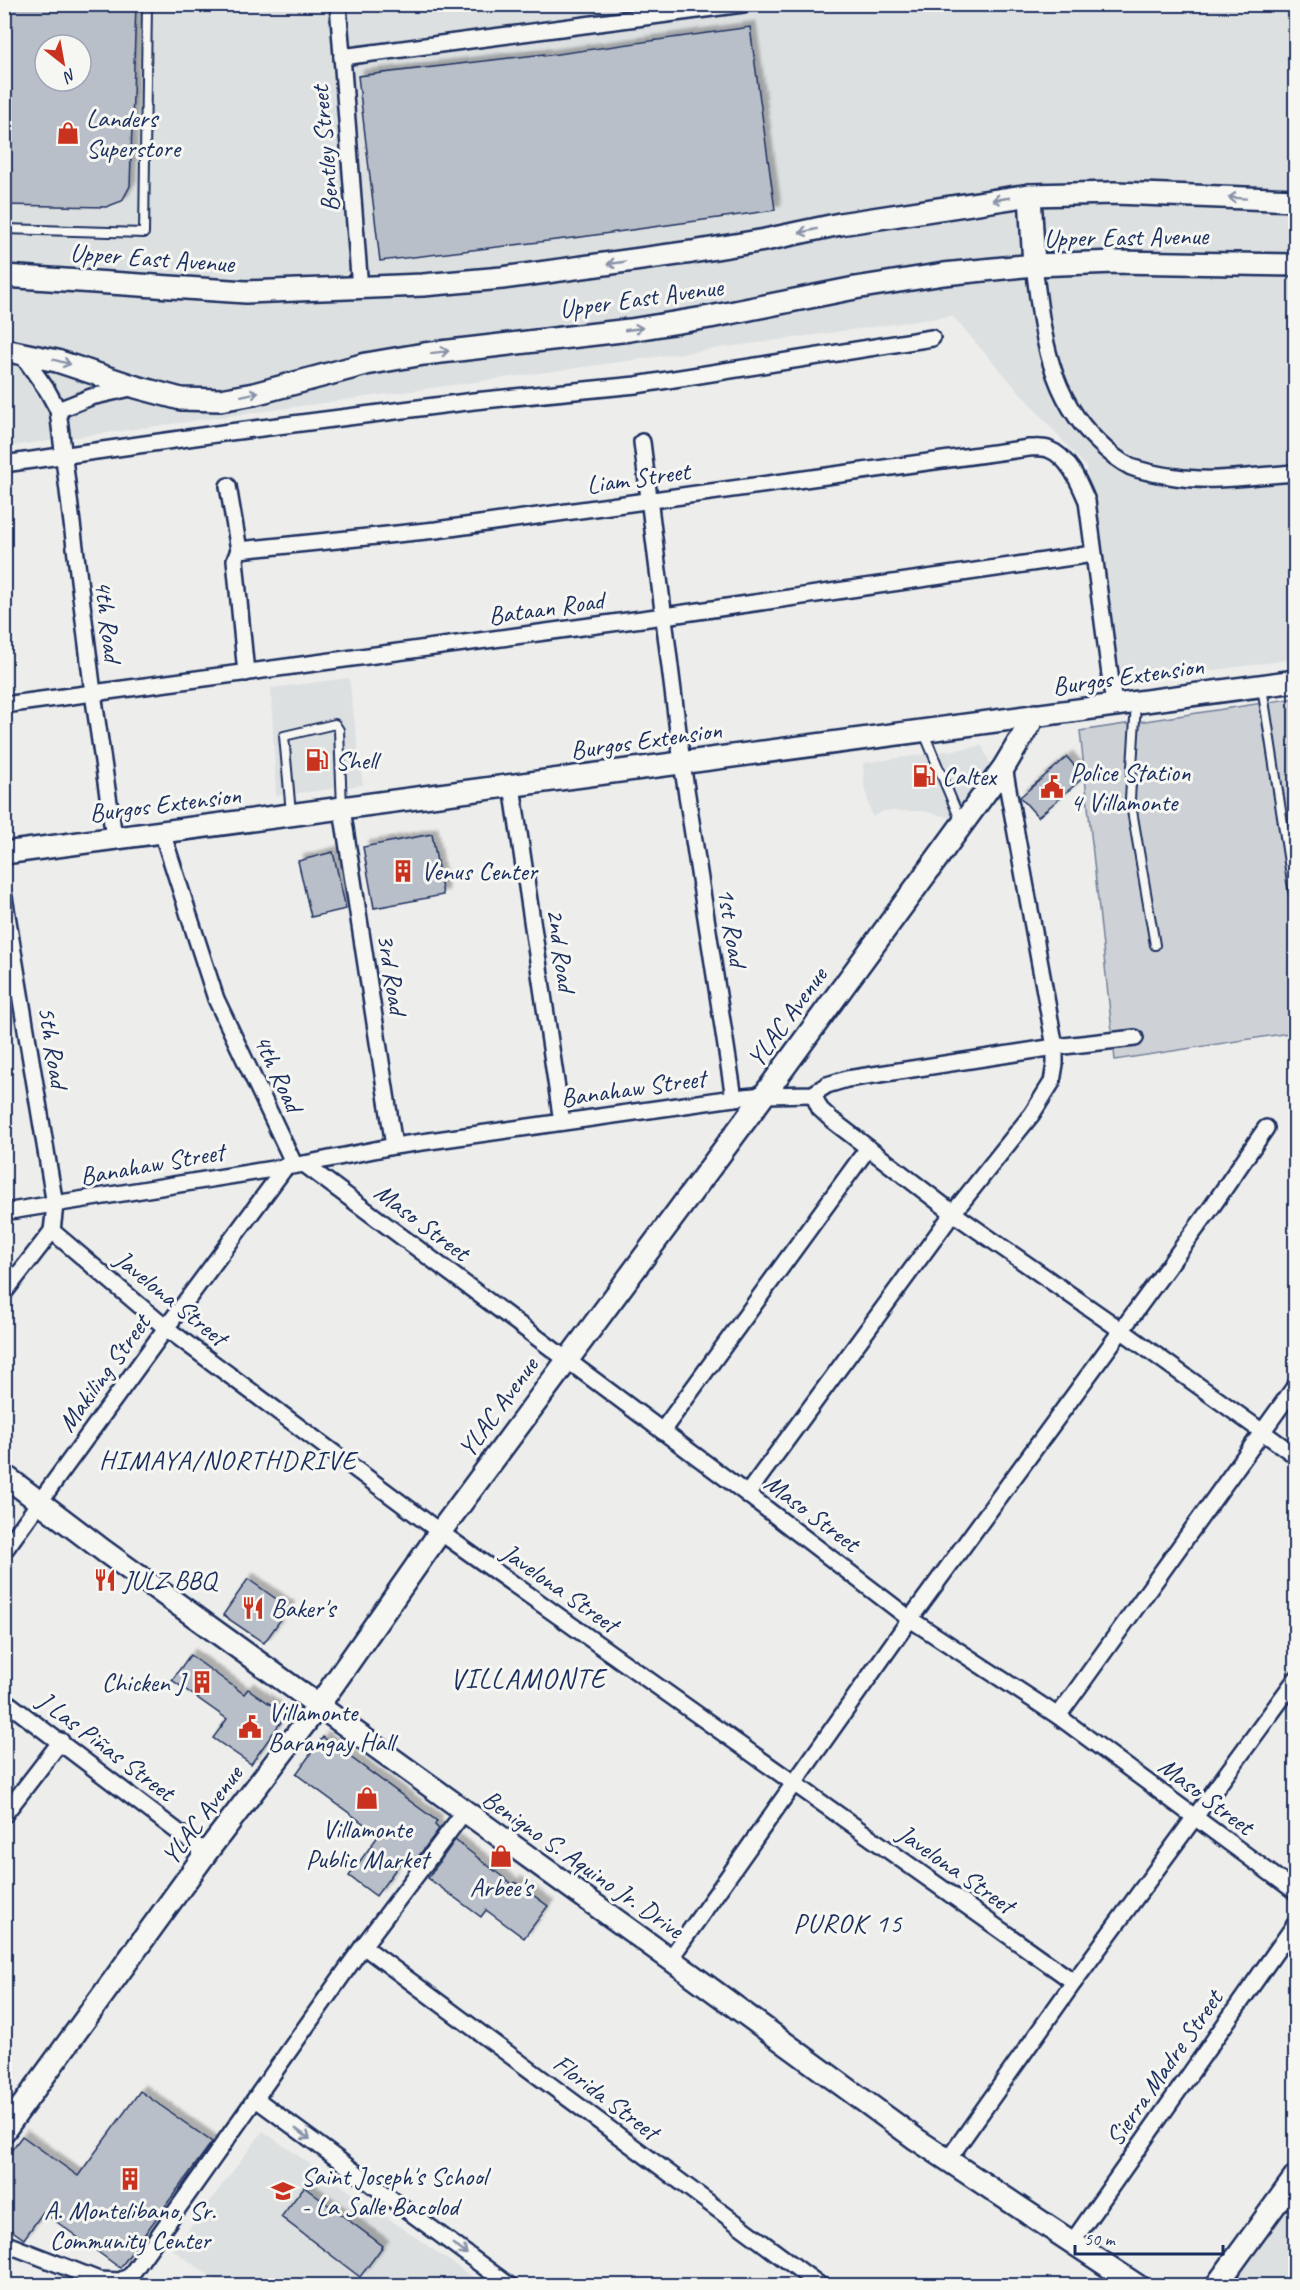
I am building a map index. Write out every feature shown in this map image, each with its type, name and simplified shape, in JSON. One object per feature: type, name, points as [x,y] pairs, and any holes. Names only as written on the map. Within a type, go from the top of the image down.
[{"type":"street","name":"Bentley Street","points":[[338,4],[360,289]]},
{"type":"street","points":[[342,57],[743,4]]},
{"type":"street","name":"Upper East Avenue","points":[[4,276],[246,292],[360,289],[502,278],[668,256],[765,240],[840,224],[1030,195],[1115,193],[1296,200]]},
{"type":"street","points":[[1030,195],[1040,320],[1046,351],[1055,379],[1067,404],[1084,429],[1108,452],[1131,467],[1176,477],[1207,478],[1296,473]]},
{"type":"street","name":"Upper East Avenue","points":[[12,351],[89,370],[136,387],[181,399],[220,400],[254,394],[366,364],[424,354],[630,330],[710,317],[855,288],[944,274],[1035,265],[1116,262],[1296,265]]},
{"type":"street","points":[[4,464],[451,404],[636,385],[932,338]]},
{"type":"street","name":"4th Road","points":[[12,351],[42,381],[58,410],[93,693],[114,837]]},
{"type":"street","points":[[58,410],[91,397],[136,387]]},
{"type":"street","name":"1st Road","points":[[642,442],[682,763],[734,1098]]},
{"type":"street","name":"Liam Street","points":[[239,550],[436,530],[1029,448],[1046,448],[1063,458],[1079,481],[1087,501],[1114,705]]},
{"type":"street","points":[[228,486],[239,550],[235,560],[246,673]]},
{"type":"street","name":"Bataan Road","points":[[4,705],[664,616],[1094,554]]},
{"type":"street","name":"Burgos Extension","points":[[4,853],[1296,681]]},
{"type":"street","name":"YLAC Avenue","points":[[4,2131],[318,1705],[440,1532],[566,1360],[764,1095],[1004,767],[1035,716]]},
{"type":"street","points":[[747,1494],[953,1213],[1013,1139],[1052,1082],[1055,1047],[1004,767]]},
{"type":"street","name":"2nd Road","points":[[512,786],[562,1122]]},
{"type":"street","name":"3rd Road","points":[[342,809],[394,1146]]},
{"type":"street","name":"4th Road","points":[[162,832],[216,999],[295,1164]]},
{"type":"street","name":"5th Road","points":[[4,897],[55,1205]]},
{"type":"street","name":"Banahaw Street","points":[[4,1212],[394,1146],[734,1098],[764,1095],[813,1095],[827,1084],[847,1079],[1055,1047],[1135,1038]]},
{"type":"street","points":[[813,1095],[820,1109],[953,1213],[1296,1456]]},
{"type":"street","points":[[670,1959],[910,1619],[1211,1208],[1266,1128]]},
{"type":"street","points":[[662,1431],[868,1148]]},
{"type":"street","name":"Makiling Street","points":[[4,1551],[166,1328],[295,1164]]},
{"type":"street","name":"Maso Street","points":[[295,1164],[662,1431],[910,1619],[1058,1716],[1296,1892]]},
{"type":"street","points":[[4,1293],[52,1231],[55,1205]]},
{"type":"street","name":"Javelona Street","points":[[52,1231],[166,1328],[440,1532],[1074,1982]]},
{"type":"street","points":[[1058,1716],[1296,1385]]},
{"type":"street","name":"Benigno S. Aquino Jr. Drive","points":[[4,1475],[104,1551],[947,2161],[1073,2241],[1138,2286]]},
{"type":"street","points":[[947,2161],[1074,1982],[1296,1679]]},
{"type":"street","name":"J Las Piñas Street","points":[[4,1700],[207,1853]]},
{"type":"street","points":[[4,1815],[61,1741]]},
{"type":"street","points":[[4,2243],[99,2280],[120,2282],[130,2276],[363,1946],[464,1812]]},
{"type":"street","name":"Sierra Madre Street","points":[[1073,2241],[1296,1923]]},
{"type":"street","name":"Florida Street","points":[[363,1946],[821,2286]]},
{"type":"street","points":[[256,2099],[510,2286]]},
{"type":"street","points":[[1216,2286],[1296,2176]]},
{"type":"lane","points":[[4,229],[144,233],[147,4]]},
{"type":"lane","points":[[1262,685],[1296,908]]},
{"type":"lane","points":[[1137,702],[1130,799],[1155,945]]},
{"type":"lane","points":[[291,815],[284,736],[335,724],[339,730],[342,809]]},
{"type":"lane","points":[[923,730],[962,823]]},
{"type":"shaded area","points":[[4,5],[1295,5],[1295,659],[1114,684],[1086,467],[952,316],[5,447]]},
{"type":"shaded area","name":"Shell","points":[[349,678],[363,785],[276,796],[271,688]]},
{"type":"shaded area","points":[[1295,698],[1295,1032],[1115,1060],[1080,731]]},
{"type":"shaded area","name":"Caltex","points":[[982,746],[992,767],[952,818],[923,811],[884,811],[872,817],[864,785],[863,763]]},
{"type":"shaded area","name":"Saint Joseph's School - La Salle Bacolod","points":[[263,2131],[484,2285],[222,2285],[173,2250]]},
{"type":"shaded area","points":[[1295,2192],[1295,2285],[1227,2285]]},
{"type":"building","name":"Landers Superstore","points":[[4,4],[136,4],[130,186],[122,201],[106,207],[4,205]]},
{"type":"building","points":[[750,27],[775,210],[581,237],[380,261],[358,76],[544,54],[544,56]]},
{"type":"building","name":"Police Station 4 Villamonte","points":[[1067,757],[1084,777],[1038,817],[1020,797]]},
{"type":"building","name":"Venus Center","points":[[432,834],[443,895],[374,908],[363,847]]},
{"type":"building","points":[[333,852],[346,909],[311,917],[298,861]]},
{"type":"building","points":[[248,1579],[289,1608],[264,1643],[223,1615]]},
{"type":"building","points":[[190,1655],[244,1694],[248,1689],[286,1715],[251,1764],[213,1738],[227,1719],[172,1680]]},
{"type":"building","name":"Villamonte Public Market","points":[[323,1737],[437,1821],[435,1825],[439,1829],[415,1861],[406,1855],[376,1896],[349,1876],[379,1835],[296,1774]]},
{"type":"building","points":[[455,1840],[513,1885],[515,1882],[548,1906],[524,1938],[486,1910],[481,1917],[428,1878]]},
{"type":"building","name":"A. Montelibano, Sr. Community Center","points":[[140,2091],[212,2142],[120,2268],[43,2212],[24,2239],[4,2225],[4,2160],[22,2136],[78,2176]]},
{"type":"building","points":[[304,2187],[383,2246],[360,2277],[281,2217]]},
{"type":"place","name":"Landers Superstore","points":[[68,133]]},
{"type":"place","name":"Shell","points":[[317,760]]},
{"type":"place","name":"Caltex","points":[[924,776]]},
{"type":"place","name":"Police Station 4 Villamonte","points":[[1052,787]]},
{"type":"place","name":"Venus Center","points":[[403,871]]},
{"type":"place","name":"JULZ BBQ","points":[[105,1580]]},
{"type":"place","name":"Baker's","points":[[253,1608]]},
{"type":"place","name":"Chicken J","points":[[202,1682]]},
{"type":"place","name":"Villamonte Barangay Hall","points":[[250,1727]]},
{"type":"place","name":"Villamonte Public Market","points":[[367,1798]]},
{"type":"place","name":"Arbee's","points":[[501,1856]]},
{"type":"place","name":"A. Montelibano, Sr. Community Center","points":[[130,2179]]},
{"type":"place","name":"Saint Joseph's School - La Salle Bacolod","points":[[283,2191]]},
{"type":"district","name":"HIMAYA/NORTHDRIVE","points":[[228,1460]]},
{"type":"district","name":"VILLAMONTE","points":[[528,1678]]},
{"type":"district","name":"PUROK 15","points":[[848,1923]]}]
